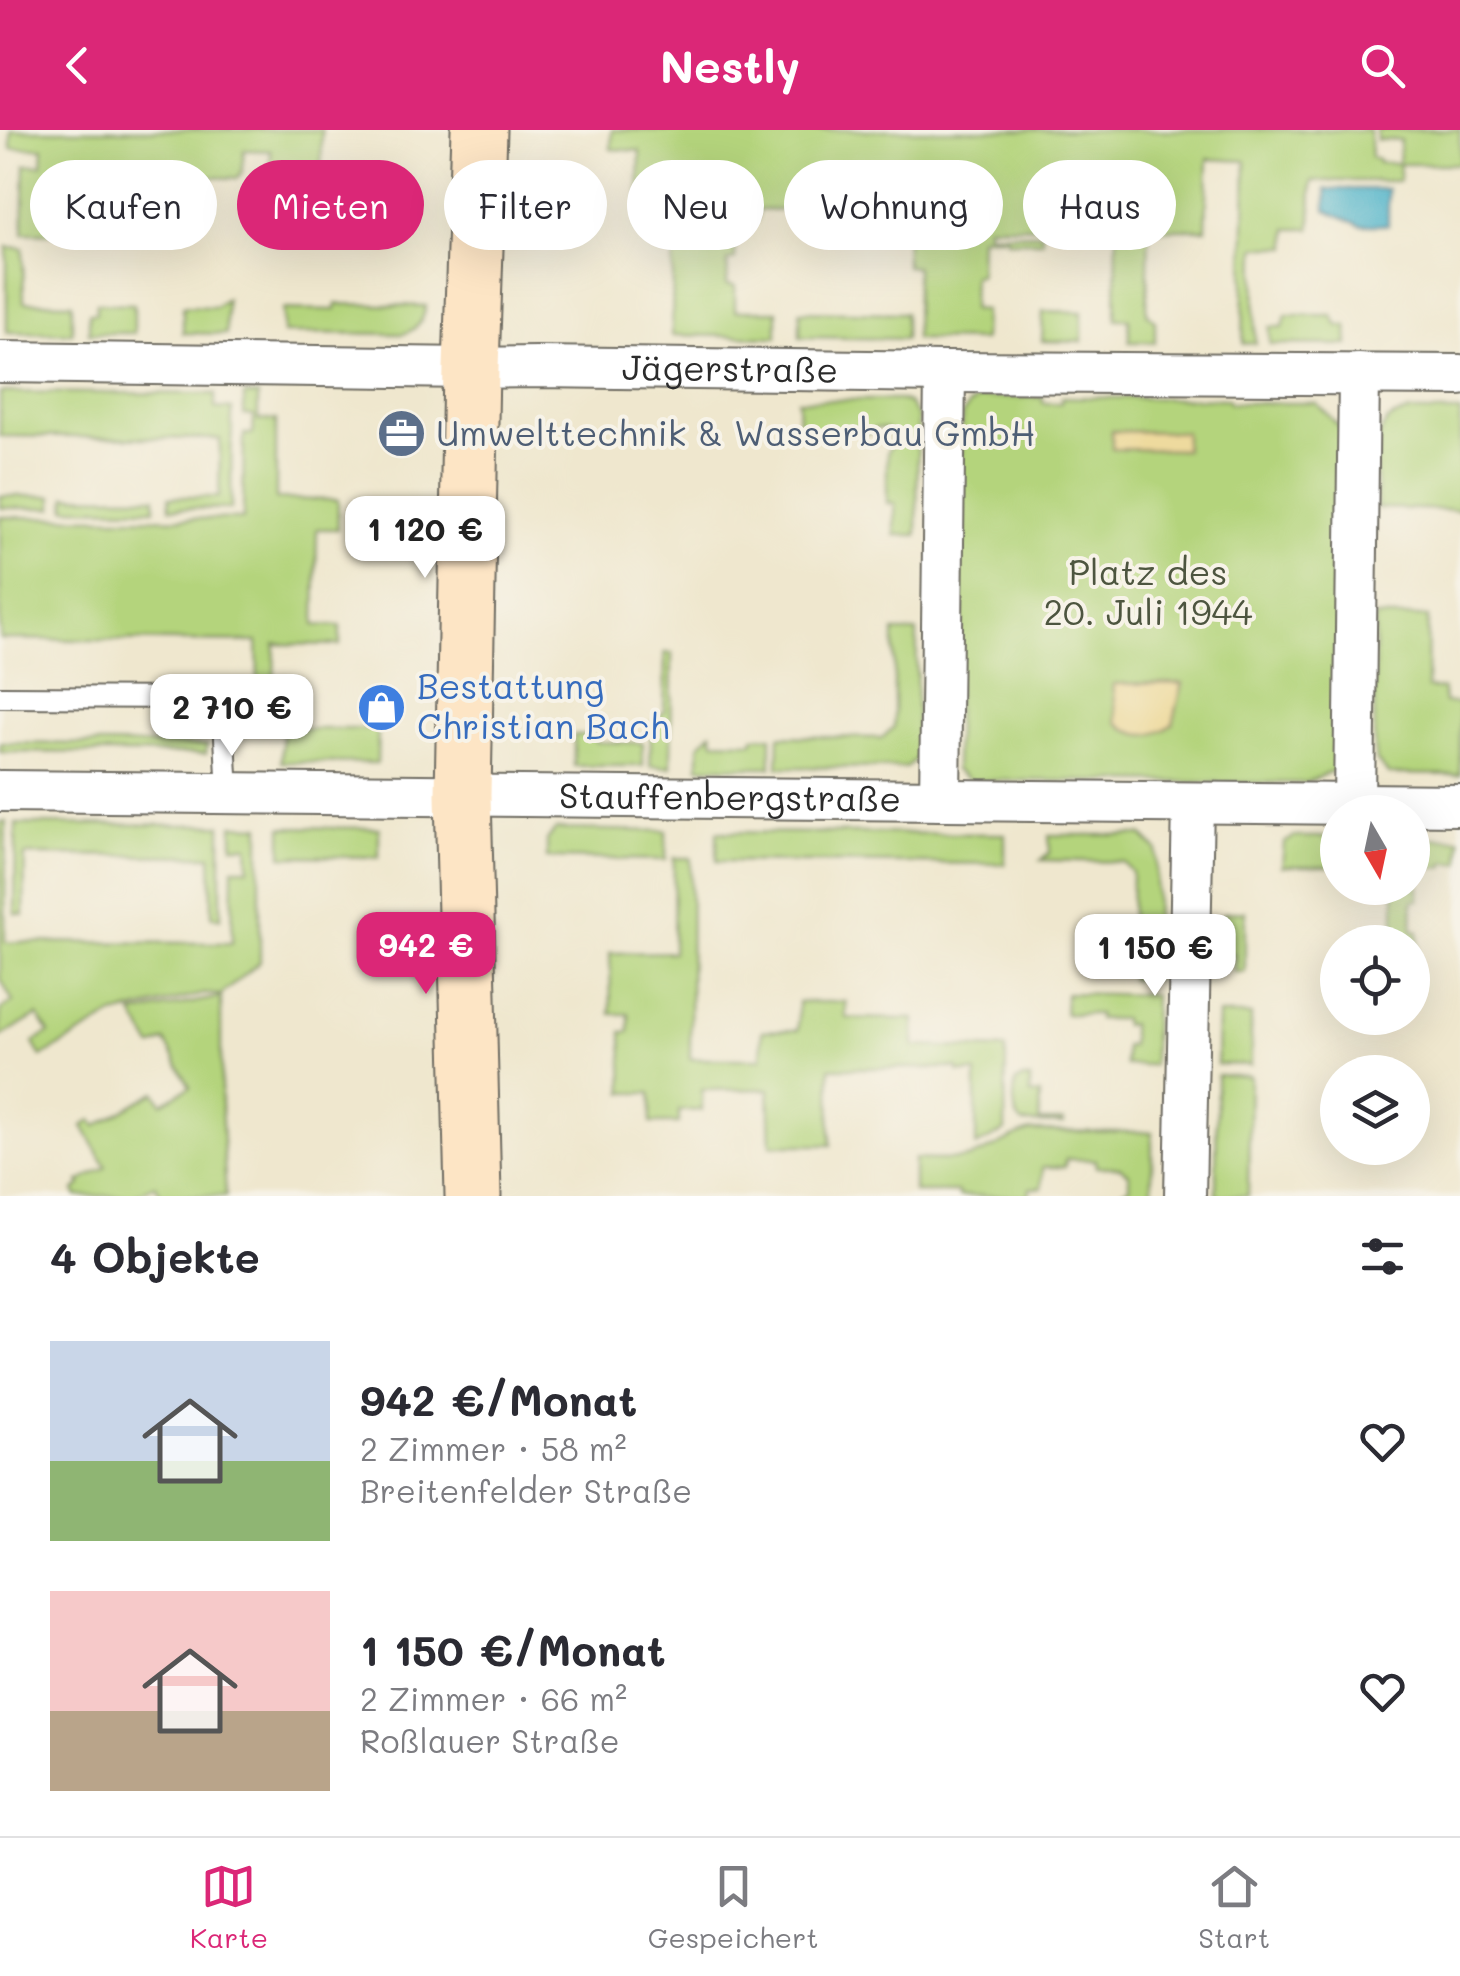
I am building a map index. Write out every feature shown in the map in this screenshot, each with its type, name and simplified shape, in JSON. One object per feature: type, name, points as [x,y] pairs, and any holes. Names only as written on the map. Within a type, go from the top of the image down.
[{"type":"main road","points":[[473,1196],[463,795],[479,130]]},
{"type":"street","name":"Jägerstraße","points":[[0,362],[1460,375]]},
{"type":"street","points":[[940,800],[945,372]]},
{"type":"street","points":[[1354,795],[1360,374]]},
{"type":"street","name":"Stauffenbergstraße","points":[[0,791],[1320,804]]},
{"type":"street","points":[[1186,1196],[1193,804]]},
{"type":"street","name":"Stauffenbergstraße","points":[[1430,805],[1460,805]]},
{"type":"lane","points":[[0,697],[204,698],[217,705],[224,718],[228,794]]},
{"type":"green space","points":[[11,130],[322,130],[321,160],[271,160],[271,151],[244,150],[243,160],[237,160],[237,178],[217,178],[217,160],[42,160],[43,148],[11,148]]},
{"type":"green space","points":[[612,130],[1370,130],[1371,158],[1378,163],[1398,163],[1400,140],[1377,140],[1377,130],[1460,130],[1460,164],[1400,164],[1399,181],[1312,181],[1311,229],[1288,229],[1288,247],[1256,247],[1255,343],[1243,344],[1246,161],[1208,159],[1206,229],[1176,229],[1176,160],[1023,160],[1023,226],[1003,226],[1003,160],[784,160],[784,210],[764,209],[764,160],[640,160],[640,151],[611,149]]},
{"type":"green space","points":[[25,165],[30,165],[30,233],[23,233]]},
{"type":"green space","points":[[1023,233],[1023,241],[1008,241],[1003,234]]},
{"type":"green space","points":[[7,247],[23,248],[24,302],[72,303],[72,333],[7,332]]},
{"type":"green space","points":[[673,250],[735,250],[735,259],[728,261],[727,285],[735,286],[735,311],[777,311],[777,337],[672,335]]},
{"type":"green space","points":[[906,250],[980,250],[979,275],[973,275],[972,309],[984,310],[983,340],[915,339],[916,267],[906,266]]},
{"type":"green space","points":[[1117,250],[1148,250],[1147,313],[1155,321],[1155,342],[1129,342],[1129,319],[1116,319]]},
{"type":"green space","points":[[226,299],[226,334],[183,333],[183,306],[215,307]]},
{"type":"green space","points":[[97,303],[134,304],[134,333],[89,333],[89,313],[96,313]]},
{"type":"green space","points":[[337,304],[426,306],[419,324],[403,334],[283,333],[283,309],[336,310]]},
{"type":"green space","points":[[800,311],[905,313],[905,339],[800,337]]},
{"type":"green space","points":[[1043,311],[1082,312],[1082,342],[1042,341]]},
{"type":"green space","points":[[1286,315],[1332,315],[1338,326],[1347,326],[1348,345],[1270,344],[1270,327],[1283,327]]},
{"type":"green space","points":[[0,392],[215,394],[215,408],[232,409],[231,509],[170,508],[169,497],[219,497],[220,439],[0,436]]},
{"type":"green space","points":[[244,395],[258,395],[258,420],[276,420],[276,499],[338,500],[338,529],[317,529],[315,625],[340,626],[340,645],[275,644],[274,682],[258,682],[257,642],[0,639],[0,517],[243,519],[244,434],[253,434],[254,416],[244,415]]},
{"type":"green space","name":"Platz des 20. Juli 1944","points":[[1043,397],[1043,403],[1061,403],[1062,397],[1316,403],[1342,429],[1337,769],[1305,783],[970,780],[955,770],[962,415],[980,398]]},
{"type":"green space","points":[[798,400],[908,403],[918,417],[917,535],[895,535],[895,503],[887,503],[887,452],[892,436],[886,429],[861,433],[860,428],[833,428],[832,434],[799,433]]},
{"type":"green space","points":[[1410,412],[1460,412],[1460,510],[1377,508],[1379,438],[1388,421]]},
{"type":"green space","points":[[0,496],[53,496],[53,508],[0,508]]},
{"type":"green space","points":[[67,496],[155,497],[155,509],[66,508]]},
{"type":"green space","points":[[1375,617],[1428,617],[1427,688],[1443,689],[1444,703],[1460,703],[1460,775],[1389,774],[1376,760]]},
{"type":"green space","points":[[894,632],[917,632],[916,759],[906,768],[778,767],[779,736],[882,738],[894,727]]},
{"type":"green space","points":[[665,653],[672,653],[671,767],[650,766],[651,724],[664,711]]},
{"type":"green space","points":[[283,729],[378,729],[377,763],[281,762]]},
{"type":"green space","points":[[712,732],[714,741],[753,742],[754,737],[771,736],[771,767],[699,767],[699,745]]},
{"type":"green space","points":[[574,735],[595,735],[596,742],[643,743],[643,766],[574,766]]},
{"type":"green space","points":[[0,743],[207,745],[206,754],[0,752]]},
{"type":"green space","points":[[0,822],[6,822],[5,942],[232,943],[233,868],[249,868],[248,846],[233,846],[233,825],[260,826],[260,962],[221,995],[204,994],[114,1015],[41,1057],[33,1043],[49,1033],[38,1015],[0,1037],[0,1010],[13,1002],[0,978]]},
{"type":"green space","points":[[16,824],[221,825],[221,918],[212,916],[211,856],[25,855],[24,915],[15,914]]},
{"type":"green space","points":[[282,827],[379,828],[379,857],[282,856]]},
{"type":"green space","points":[[556,829],[666,831],[666,860],[547,858],[547,840]]},
{"type":"green space","points":[[717,832],[1005,834],[1005,864],[717,861]]},
{"type":"green space","points":[[1049,835],[1142,835],[1157,850],[1154,980],[1130,979],[1132,872],[1123,862],[1041,860],[1050,853]]},
{"type":"green space","points":[[1294,837],[1320,837],[1320,866],[1282,866],[1284,843]]},
{"type":"green space","points":[[1430,838],[1460,839],[1460,863],[1445,863],[1444,867],[1430,868]]},
{"type":"green space","points":[[674,858],[691,858],[690,1059],[761,1059],[762,1031],[798,1030],[798,1002],[846,1002],[846,1018],[914,1019],[914,1046],[1006,1049],[1005,1131],[976,1146],[976,1073],[958,1072],[958,1068],[830,1068],[831,1145],[771,1145],[769,1089],[702,1090],[702,1110],[679,1111],[679,1123],[651,1123],[651,1093],[624,1093],[622,1032],[629,1032],[629,1014],[611,1014],[610,953],[673,952]]},
{"type":"green space","points":[[1395,905],[1413,905],[1412,925],[1395,925]]},
{"type":"green space","points":[[1245,911],[1245,972],[1234,972],[1234,954],[1218,954],[1218,919],[1225,913]]},
{"type":"green space","points":[[1066,993],[1154,995],[1153,1065],[1125,1065],[1125,1046],[1131,1046],[1131,1024],[1124,1025],[1123,1019],[1098,1019],[1098,1014],[1065,1014]]},
{"type":"green space","points":[[221,997],[226,1196],[162,1196],[155,1185],[134,1196],[77,1196],[74,1191],[81,1185],[79,1182],[106,1167],[83,1126],[92,1120],[96,1126],[155,1092],[162,1103],[190,1087],[165,1041],[152,1047],[133,1014]]},
{"type":"green space","points":[[1218,1015],[1251,1015],[1251,1065],[1217,1064]]},
{"type":"green space","points":[[1217,1075],[1250,1076],[1248,1196],[1216,1196]]},
{"type":"green space","points":[[1030,1079],[1030,1094],[1040,1095],[1039,1121],[1064,1124],[1022,1123],[1015,1110],[1014,1092],[1016,1082]]},
{"type":"green space","points":[[1031,1131],[1152,1132],[1152,1196],[1121,1196],[1129,1187],[1129,1174],[1120,1167],[1096,1167],[1095,1160],[1066,1159],[1065,1167],[1043,1167],[1042,1188],[1030,1188],[1029,1196],[914,1192],[914,1159],[971,1157]]},
{"type":"sand","points":[[1112,431],[1185,432],[1185,450],[1112,449]]},
{"type":"sand","points":[[1183,683],[1173,724],[1166,729],[1138,734],[1117,722],[1113,684]]},
{"type":"water","points":[[1326,189],[1388,189],[1388,225],[1360,225],[1326,210]]},
{"type":"place","name":"Umwelttechnik & Wasserbau GmbH","points":[[401,434]]},
{"type":"place","name":"Bestattung Christian Bach","points":[[382,707]]}]
